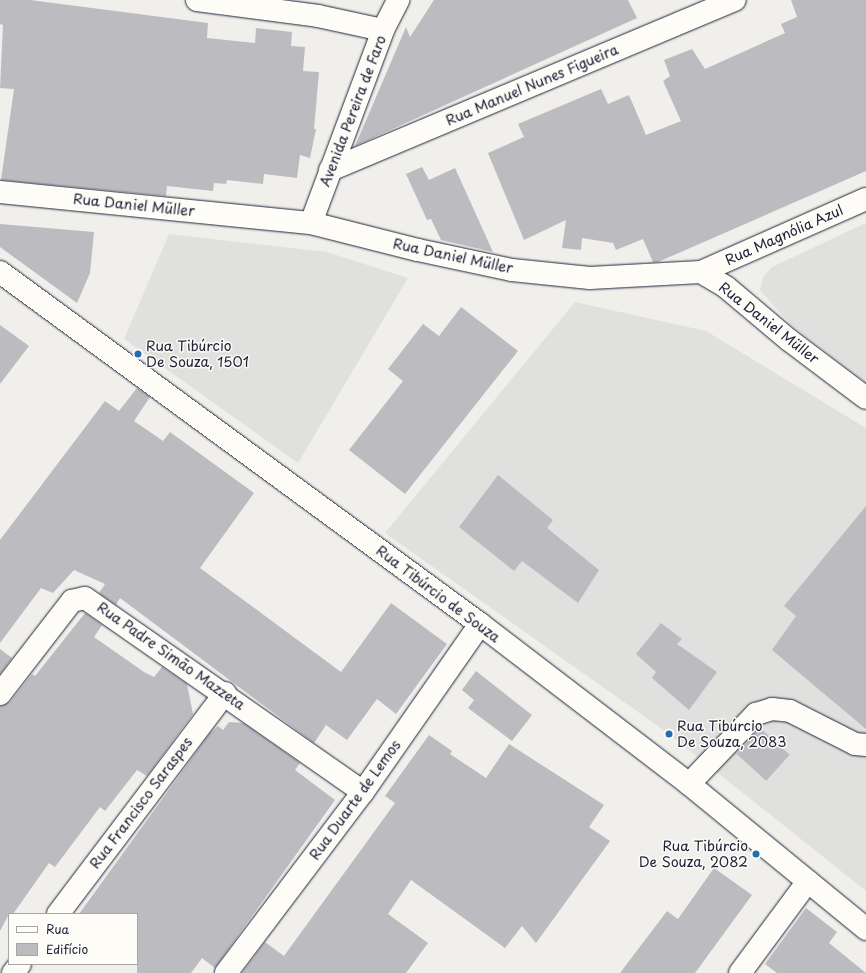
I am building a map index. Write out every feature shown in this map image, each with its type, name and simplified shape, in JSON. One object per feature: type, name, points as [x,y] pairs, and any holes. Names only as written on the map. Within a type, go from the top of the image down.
[{"type":"street","points":[[197,0],[313,8],[384,30]]},
{"type":"street","name":"Avenida Pereira de Faro","points":[[311,223],[384,30],[398,0]]},
{"type":"street","name":"Rua Manuel Nunes Figueira","points":[[330,170],[735,0]]},
{"type":"street","name":"Rua Daniel Müller","points":[[0,192],[311,223],[418,250],[512,270],[590,278],[702,272],[726,287],[789,340],[866,398]]},
{"type":"street","name":"Rua Magnólia Azul","points":[[702,272],[866,199]]},
{"type":"street","name":"Rua Tibúrcio de Souza","points":[[0,272],[480,624],[689,784],[866,929]]},
{"type":"street","name":"Rua Padre Simão Mazzeta","points":[[0,694],[72,601],[80,598],[90,600],[225,693],[364,792]]},
{"type":"street","name":"Rua Duarte de Lemos","points":[[226,973],[364,792],[480,624]]},
{"type":"street","name":"Rua Francisco Saraspes","points":[[59,913],[225,693]]},
{"type":"street","points":[[689,784],[756,714],[772,710],[790,711],[848,740],[866,745]]},
{"type":"street","points":[[740,973],[808,881]]},
{"type":"street","points":[[13,973],[19,965]]},
{"type":"shaded area","points":[[866,223],[866,383],[791,325],[760,290],[763,277],[772,267]]},
{"type":"shaded area","points":[[169,234],[327,252],[408,278],[298,463],[124,339]]},
{"type":"shaded area","points":[[575,302],[706,331],[866,428],[866,891],[669,734],[385,533]]},
{"type":"building","points":[[0,0],[30,0],[208,23],[207,38],[255,43],[256,28],[292,32],[291,46],[305,47],[303,71],[319,72],[314,129],[316,129],[310,158],[300,155],[297,178],[264,174],[263,184],[227,180],[226,184],[214,183],[213,191],[167,186],[166,196],[1,180],[14,89],[0,88],[3,25],[0,24]]},
{"type":"building","points":[[434,0],[628,0],[637,18],[355,146],[406,27],[410,37]]},
{"type":"building","points":[[791,0],[866,0],[866,171],[658,262],[653,262],[643,239],[616,250],[613,243],[582,238],[581,250],[562,248],[566,220],[524,240],[488,153],[524,137],[518,124],[601,89],[608,104],[629,95],[646,135],[681,121],[663,81],[670,76],[664,60],[692,49],[705,69],[785,33],[781,24],[797,17]]},
{"type":"building","points":[[422,167],[429,180],[455,168],[493,252],[441,240],[431,219],[427,220],[406,174]]},
{"type":"building","points":[[0,224],[94,232],[90,273],[77,303],[0,247]]},
{"type":"building","points":[[461,307],[518,351],[405,494],[349,450],[403,381],[388,369],[423,324],[439,336]]},
{"type":"building","points":[[0,325],[29,346],[0,384]]},
{"type":"building","points":[[137,388],[150,397],[134,421],[163,441],[170,432],[254,493],[200,568],[341,672],[391,603],[447,644],[396,714],[377,699],[347,740],[326,725],[314,743],[120,598],[116,605],[99,593],[105,584],[74,570],[53,593],[41,588],[0,643],[0,540],[105,401],[119,411]]},
{"type":"building","points":[[498,475],[553,520],[547,528],[599,570],[578,603],[522,561],[514,571],[459,527]]},
{"type":"building","points":[[866,506],[866,729],[772,650],[796,616],[784,606]]},
{"type":"building","points":[[85,613],[102,625],[94,637],[144,672],[154,677],[162,667],[187,684],[193,714],[147,776],[137,770],[105,811],[100,807],[55,867],[49,863],[14,913],[8,913],[0,931],[0,706],[10,702],[32,674],[35,676]]},
{"type":"building","points":[[661,623],[682,639],[677,644],[717,672],[689,710],[652,678],[656,672],[636,654]]},
{"type":"building","points":[[0,649],[12,658],[0,674]]},
{"type":"building","points":[[476,671],[532,715],[512,741],[468,708],[474,700],[462,690]]},
{"type":"building","points":[[229,722],[243,723],[300,763],[295,770],[335,800],[215,968],[202,958],[191,973],[137,973],[138,913],[80,913],[210,733],[218,726],[223,730]]},
{"type":"building","points":[[760,728],[790,755],[766,781],[737,754]]},
{"type":"building","points":[[429,735],[452,751],[450,754],[486,778],[509,744],[604,805],[589,827],[610,841],[536,943],[522,926],[505,948],[411,880],[388,914],[428,943],[406,973],[242,973],[265,942],[284,956],[395,803],[385,796]]},
{"type":"building","points":[[714,868],[752,895],[695,973],[620,973],[667,911],[678,919]]},
{"type":"building","points":[[806,908],[837,932],[829,943],[866,973],[777,973],[765,964]]},
{"type":"place","name":"Rua Tibúrcio De Souza, 1501","points":[[138,354]]},
{"type":"place","name":"Rua Tibúrcio De Souza, 2083","points":[[669,734]]},
{"type":"place","name":"Rua Tibúrcio De Souza, 2082","points":[[756,854]]}]
